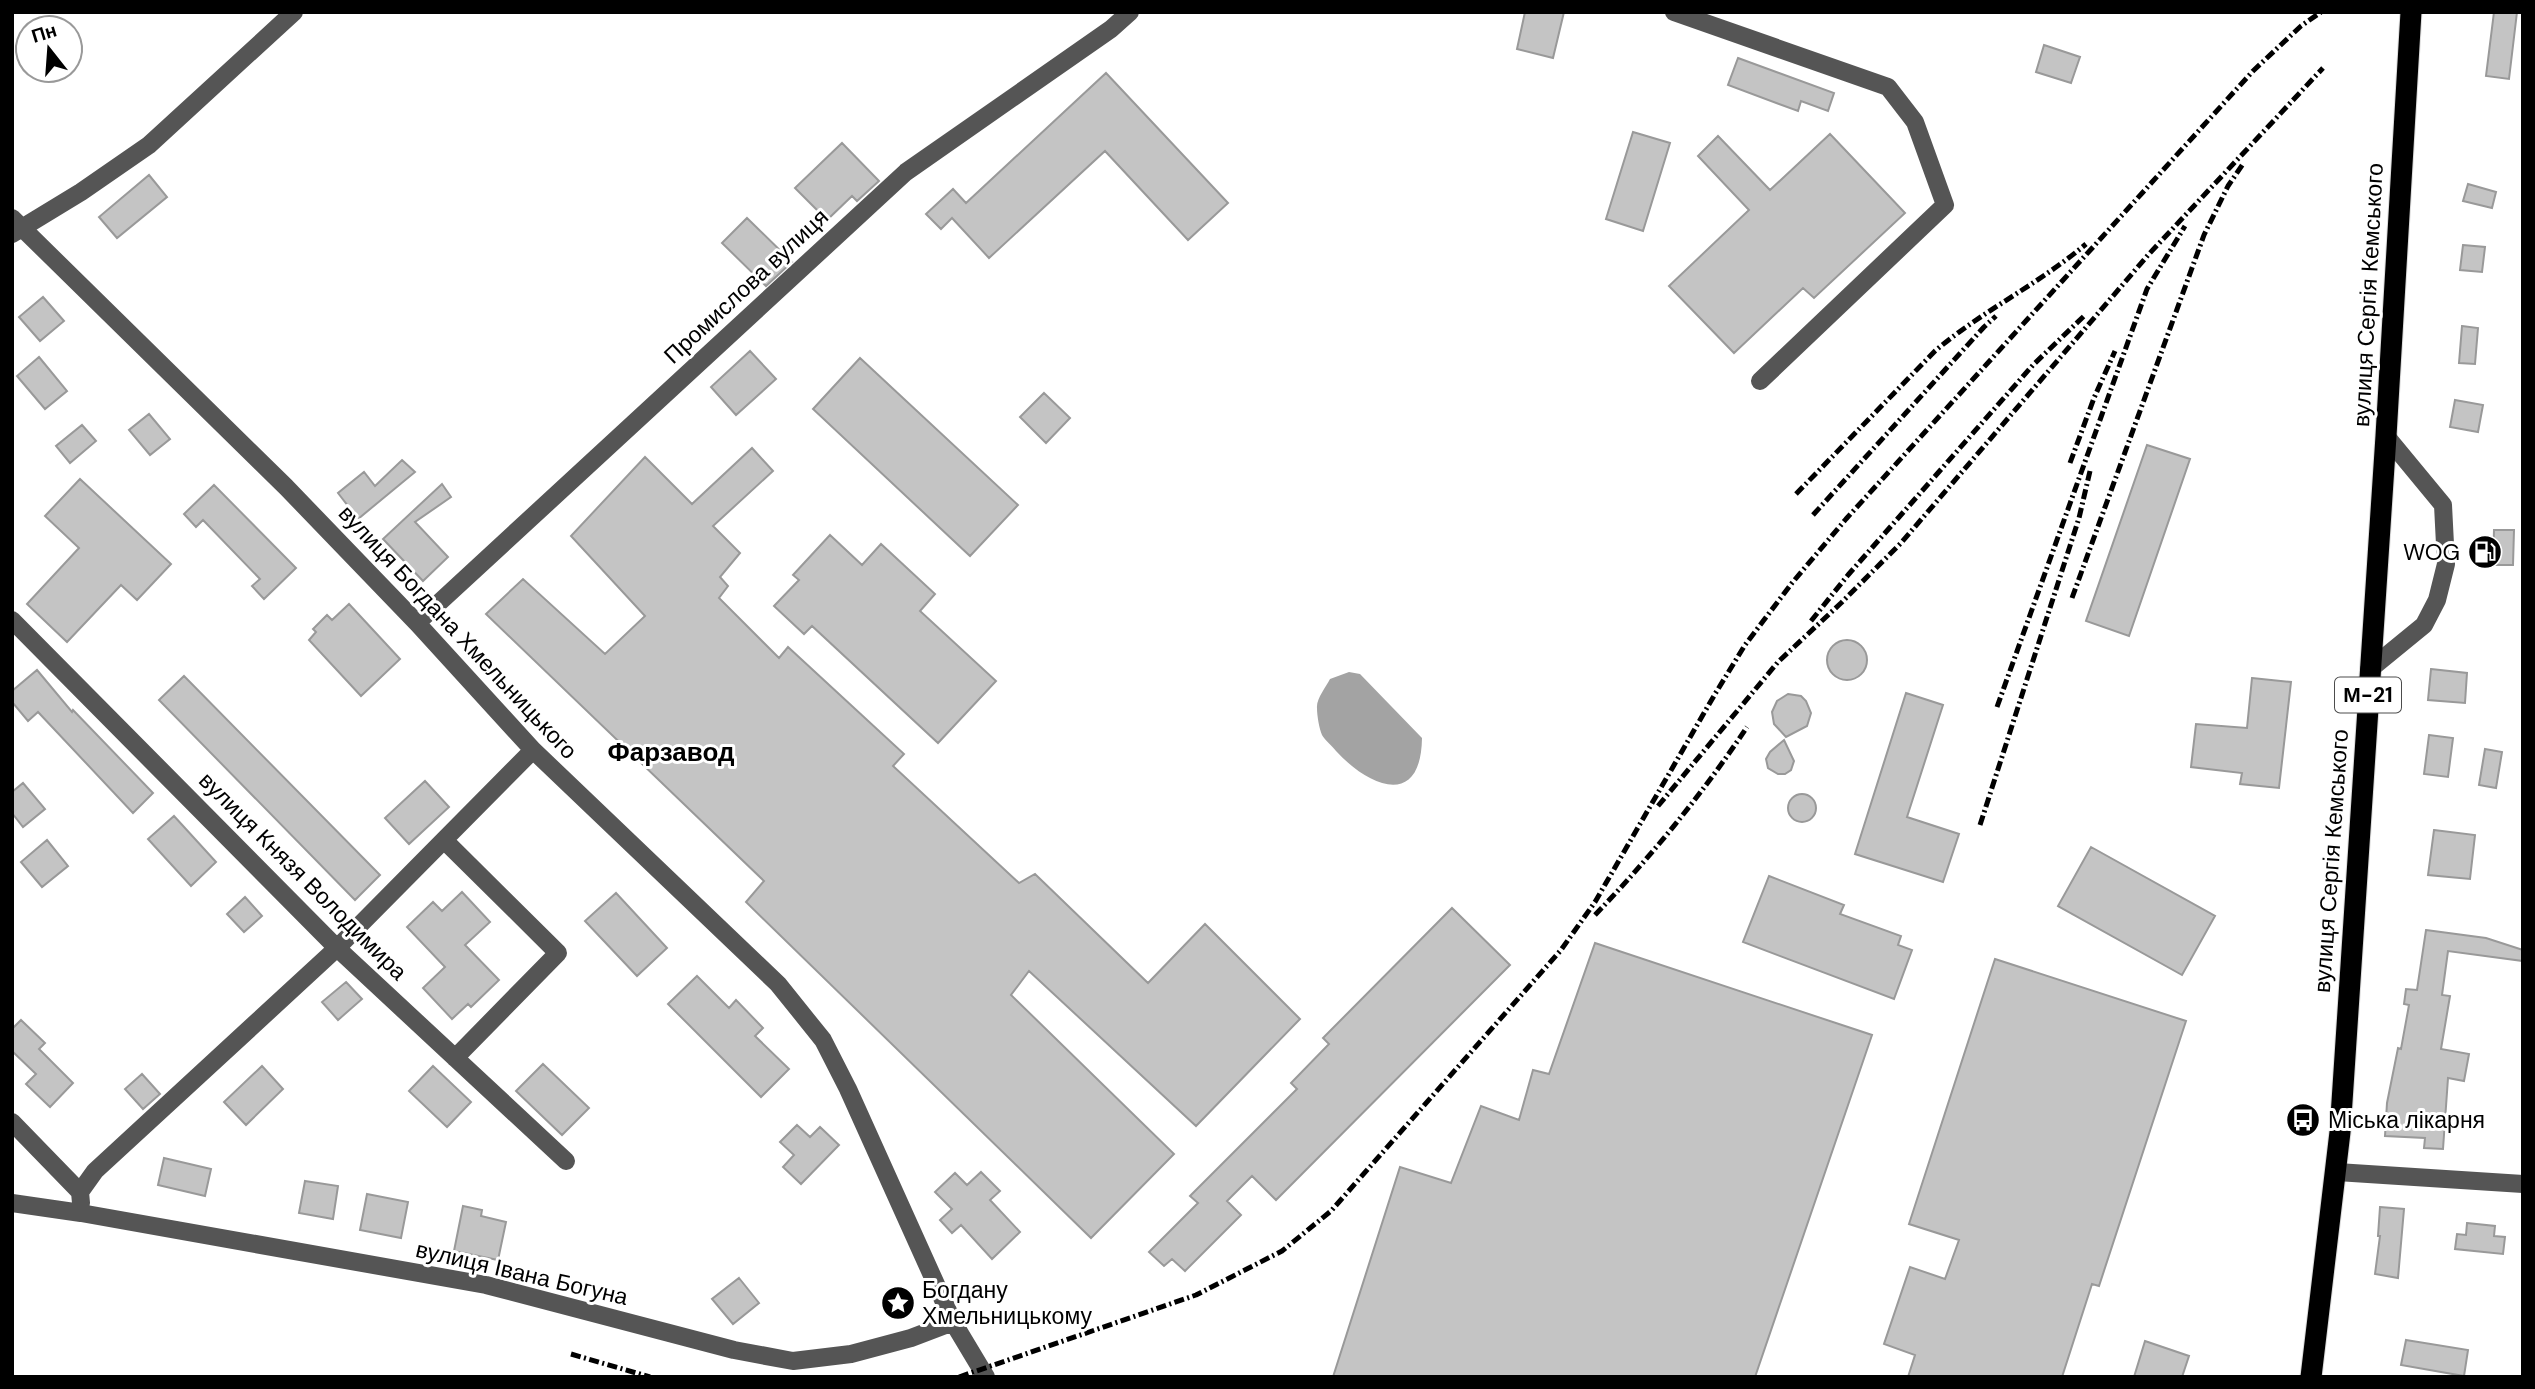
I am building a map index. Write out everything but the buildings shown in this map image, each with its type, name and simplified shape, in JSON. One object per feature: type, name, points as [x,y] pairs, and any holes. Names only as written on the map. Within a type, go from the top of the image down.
[{"type":"highway","name":"вулиця Сергія Кемського","points":[[2311,1377],[2337,1172],[2411,12]]},
{"type":"street","points":[[15,227],[82,192],[149,145],[293,12]]},
{"type":"street","name":"Промислова вулиця","points":[[418,623],[906,172],[1111,29],[1130,12]]},
{"type":"street","points":[[1674,12],[1888,87],[1915,122],[1945,205],[1760,381]]},
{"type":"street","name":"вулиця Богдана Хмельницького","points":[[15,227],[286,486],[418,623],[533,750],[778,984],[823,1040],[849,1089],[953,1322]]},
{"type":"street","points":[[2369,670],[2424,625],[2437,600],[2446,564],[2443,505],[2386,436]]},
{"type":"street","name":"вулиця Князя Володимира","points":[[12,620],[337,948],[566,1161]]},
{"type":"street","points":[[80,1192],[95,1171],[337,948],[533,750]]},
{"type":"street","points":[[444,840],[558,953],[455,1058]]},
{"type":"street","points":[[12,1122],[80,1192],[81,1213]]},
{"type":"street","points":[[2337,1172],[2523,1184]]},
{"type":"street","name":"вулиця Івана Богуна","points":[[12,1203],[485,1285],[734,1350],[793,1361],[851,1354],[911,1338],[953,1322]]},
{"type":"street","points":[[953,1322],[986,1377]]},
{"type":"shaded area","points":[[1349,672],[1360,674],[1422,738],[1419,760],[1413,775],[1403,783],[1391,785],[1363,774],[1349,764],[1322,735],[1317,711],[1320,697],[1330,679]]},
{"type":"railway","points":[[959,1377],[1196,1295],[1282,1251],[1331,1211],[1561,950],[1595,902],[1745,645],[1792,583],[1846,519],[2253,71],[2301,26],[2321,12]]},
{"type":"railway","points":[[1658,806],[1778,662],[1901,543],[2149,254],[2323,68]]},
{"type":"railway","points":[[2072,598],[2204,235],[2228,186],[2243,164]]},
{"type":"railway","points":[[1997,707],[2147,289],[2185,226]]},
{"type":"railway","points":[[1796,494],[1935,351],[2086,244]]},
{"type":"railway","points":[[1813,515],[1996,316]]},
{"type":"railway","points":[[1811,621],[1848,575],[2033,365],[2084,316]]},
{"type":"railway","points":[[2070,463],[2115,351]]},
{"type":"railway","points":[[1980,825],[2079,518],[2090,471]]},
{"type":"railway","points":[[1595,915],[1675,824],[1747,727]]},
{"type":"railway","points":[[571,1354],[650,1377]]},
{"type":"place","name":"WOG","points":[[2485,552]]},
{"type":"place","name":"Міська лікарня","points":[[2303,1120]]},
{"type":"place","name":"Богдану Хмельницькому","points":[[898,1303]]},
{"type":"district","name":"Фарзавод","points":[[671,752]]}]
